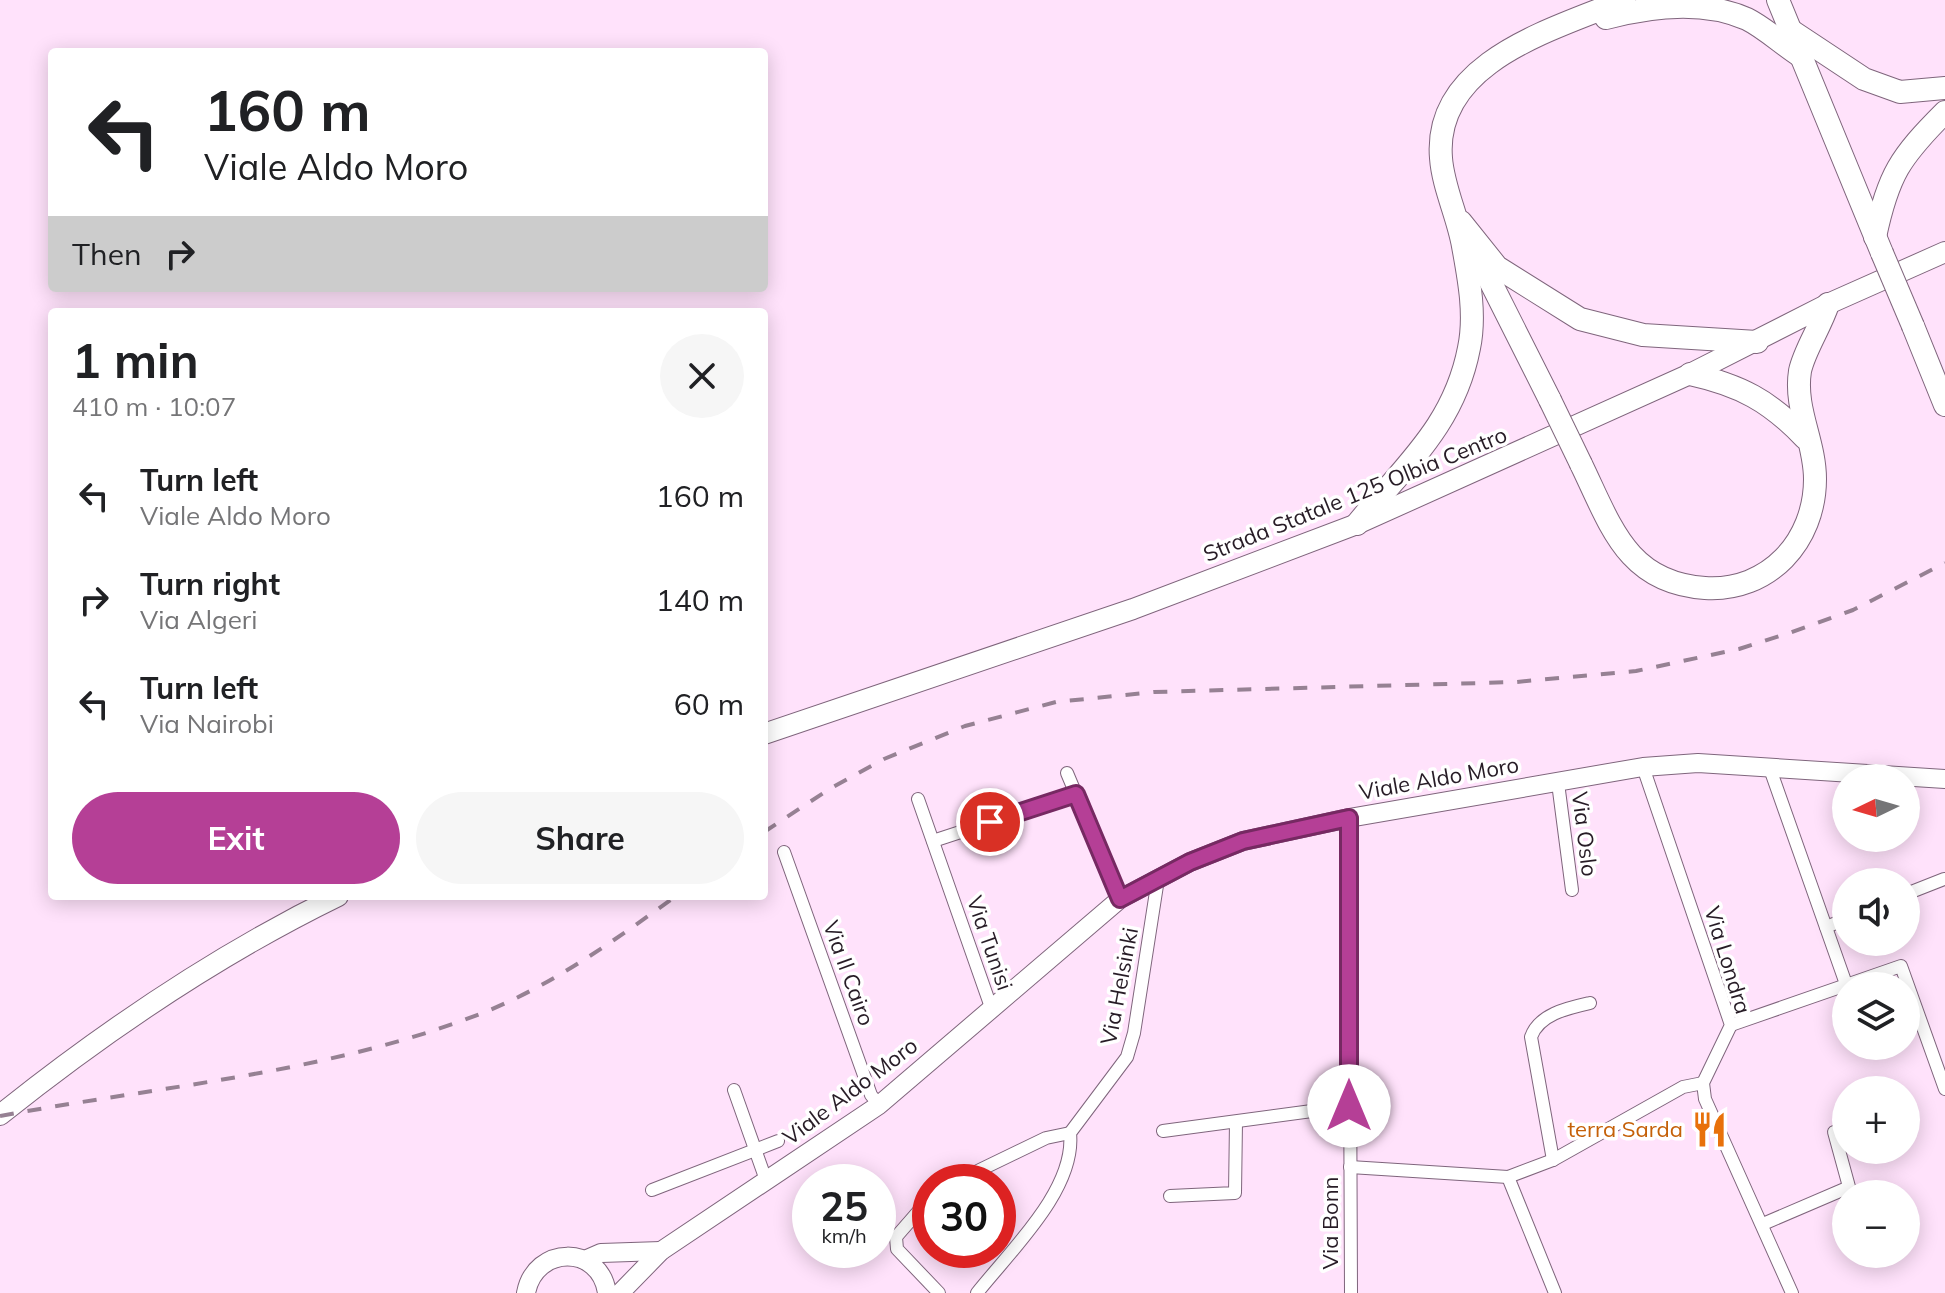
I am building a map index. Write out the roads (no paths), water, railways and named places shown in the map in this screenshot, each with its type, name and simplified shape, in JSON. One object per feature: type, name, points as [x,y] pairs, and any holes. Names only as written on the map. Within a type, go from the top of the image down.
[{"type":"highway","points":[[1540,36],[1580,0]]},
{"type":"highway","points":[[1357,524],[1436,432],[1461,382],[1470,345],[1471,290],[1458,218],[1441,158],[1444,127],[1457,98],[1474,73],[1503,53],[1624,0]]},
{"type":"highway","points":[[1778,0],[1945,405]]},
{"type":"highway","points":[[1540,36],[1672,5],[1716,9],[1747,19],[1801,61]]},
{"type":"highway","points":[[1790,30],[1864,79],[1900,92],[1945,88]]},
{"type":"highway","points":[[1879,245],[1885,189],[1896,167],[1945,112]]},
{"type":"highway","points":[[1458,218],[1497,267],[1580,319],[1643,335],[1757,342]]},
{"type":"highway","points":[[1458,218],[1620,545],[1648,572],[1686,586],[1729,589],[1759,580],[1791,554],[1811,516],[1815,477],[1799,406],[1801,368],[1820,330],[1828,304]]},
{"type":"highway","points":[[1690,374],[1745,391],[1779,410],[1808,440]]},
{"type":"main road","points":[[1924,262],[1945,241]]},
{"type":"main road","name":"Strada Statale 125 Olbia Centro","points":[[768,733],[1118,614],[1357,524],[1690,374],[1828,304],[1945,252]]},
{"type":"main road","name":"Viale Aldo Moro","points":[[620,1293],[661,1251],[767,1183],[879,1105],[1120,899],[1243,841],[1349,818],[1643,767],[1698,763],[1945,779]]},
{"type":"main road","points":[[0,1115],[122,1024],[215,962],[331,900]]},
{"type":"main road","points":[[585,1260],[601,1253],[661,1251]]},
{"type":"main road","points":[[524,1291],[537,1269],[552,1258],[567,1255],[585,1260],[599,1272],[607,1293]]},
{"type":"street","points":[[1769,766],[1842,972]]},
{"type":"street","name":"Via Londra","points":[[1643,767],[1731,1025],[1703,1083]]},
{"type":"street","points":[[1067,773],[1120,899]]},
{"type":"street","name":"Via Oslo","points":[[1558,783],[1572,890]]},
{"type":"street","points":[[933,841],[1076,794]]},
{"type":"street","name":"Via Tunisi","points":[[918,799],[992,1010]]},
{"type":"street","name":"Via Bonn","points":[[1349,818],[1351,1293]]},
{"type":"street","name":"Via Il Cairo","points":[[784,852],[871,1095],[879,1105]]},
{"type":"street","name":"Via Helsinki","points":[[977,1293],[1030,1225],[1050,1206],[1072,1153],[1070,1133],[1127,1057],[1158,879]]},
{"type":"street","points":[[1920,888],[1944,879]]},
{"type":"street","points":[[1826,927],[1832,925]]},
{"type":"street","points":[[1883,972],[1901,966],[1903,972]]},
{"type":"street","points":[[1731,1025],[1832,989]]},
{"type":"street","points":[[1553,1160],[1531,1037],[1534,1027],[1545,1019],[1590,1003]]},
{"type":"street","points":[[1920,1019],[1945,1089]]},
{"type":"street","points":[[1350,1167],[1508,1177],[1553,1160],[1683,1087],[1703,1083],[1705,1099],[1720,1136],[1763,1224],[1792,1293]]},
{"type":"street","name":"Viale Aldo Moro","points":[[734,1090],[767,1183]]},
{"type":"street","points":[[1163,1131],[1349,1106]]},
{"type":"street","points":[[1170,1196],[1235,1193],[1236,1122]]},
{"type":"street","points":[[992,1164],[1046,1138],[1070,1133]]},
{"type":"street","name":"Viale Aldo Moro","points":[[652,1190],[778,1141]]},
{"type":"street","points":[[1508,1177],[1555,1293]]},
{"type":"street","points":[[1763,1224],[1832,1198]]},
{"type":"street","points":[[912,1219],[896,1237],[897,1249],[912,1265]]},
{"type":"street","points":[[915,1268],[939,1293]]},
{"type":"railway","points":[[768,829],[831,788],[884,759],[965,726],[1056,702],[1154,692],[1516,682],[1636,671],[1739,649],[1789,633],[1853,610],[1945,563]]},
{"type":"railway","points":[[0,1116],[245,1076],[367,1050],[427,1033],[511,1001],[560,975],[670,900]]},
{"type":"place","name":"terra Sarda","points":[[1709,1129]]}]
